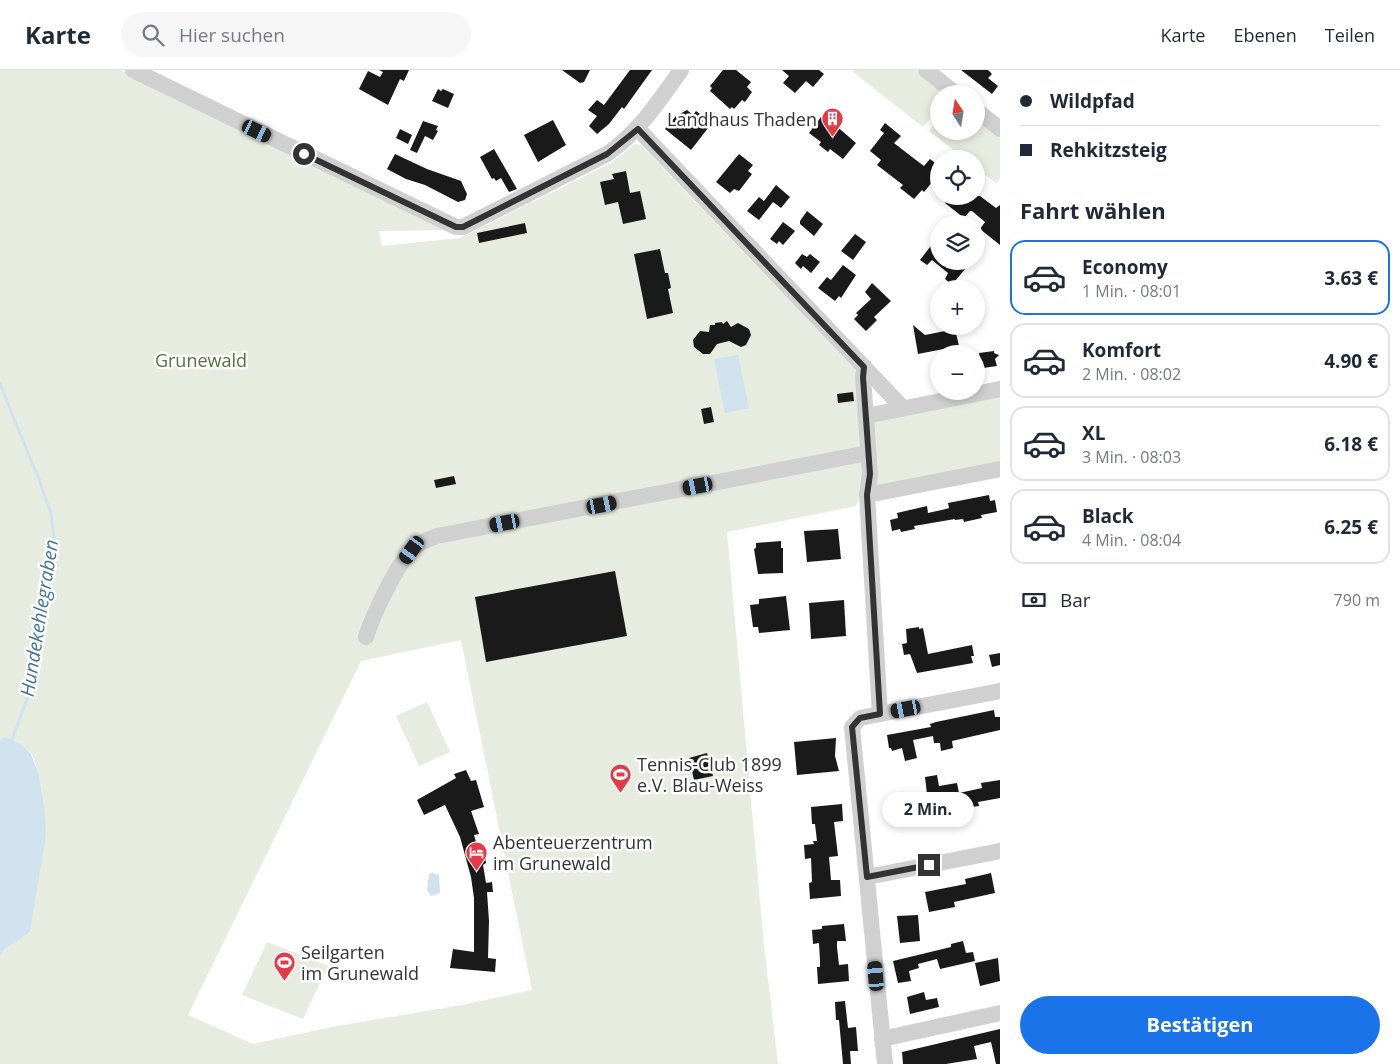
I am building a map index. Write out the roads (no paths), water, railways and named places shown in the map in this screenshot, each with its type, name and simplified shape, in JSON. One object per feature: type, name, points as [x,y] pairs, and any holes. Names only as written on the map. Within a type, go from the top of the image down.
[{"type":"street","points":[[133,70],[456,227],[463,227],[607,154],[638,129],[682,70]]},
{"type":"street","points":[[926,70],[945,85]]},
{"type":"street","points":[[985,117],[1000,129]]},
{"type":"street","points":[[638,129],[903,408]]},
{"type":"street","points":[[864,367],[863,377],[870,474],[867,495],[880,714]]},
{"type":"street","points":[[866,416],[1000,389]]},
{"type":"street","points":[[366,638],[369,627],[393,579],[412,550],[422,541],[442,535],[868,453]]},
{"type":"street","points":[[867,495],[1000,469]]},
{"type":"street","points":[[885,1064],[852,727],[860,718],[1000,691]]},
{"type":"street","points":[[867,877],[1000,851]]},
{"type":"street","points":[[882,1039],[1000,1013]]},
{"type":"water","points":[[738,355],[749,408],[725,413],[714,359]]},
{"type":"water","points":[[5,737],[20,744],[31,754],[39,775],[46,834],[30,932],[5,949],[0,957],[0,740]]},
{"type":"water","points":[[429,874],[439,875],[440,893],[431,896],[427,890]]},
{"type":"waterway","name":"Hundekehlegraben","points":[[0,384],[40,482],[51,514],[54,539],[49,584],[32,685],[12,740]]},
{"type":"place","name":"Landhaus Thaden","points":[[833,138]]},
{"type":"place","name":"Tennis-Club 1899 e.V. Blau-Weiss","points":[[621,793]]},
{"type":"place","name":"Abenteuerzentrum im Grunewald","points":[[477,871]]},
{"type":"place","name":"Seilgarten im Grunewald","points":[[285,981]]},
{"type":"park label","name":"Grunewald","points":[[201,360]]}]
